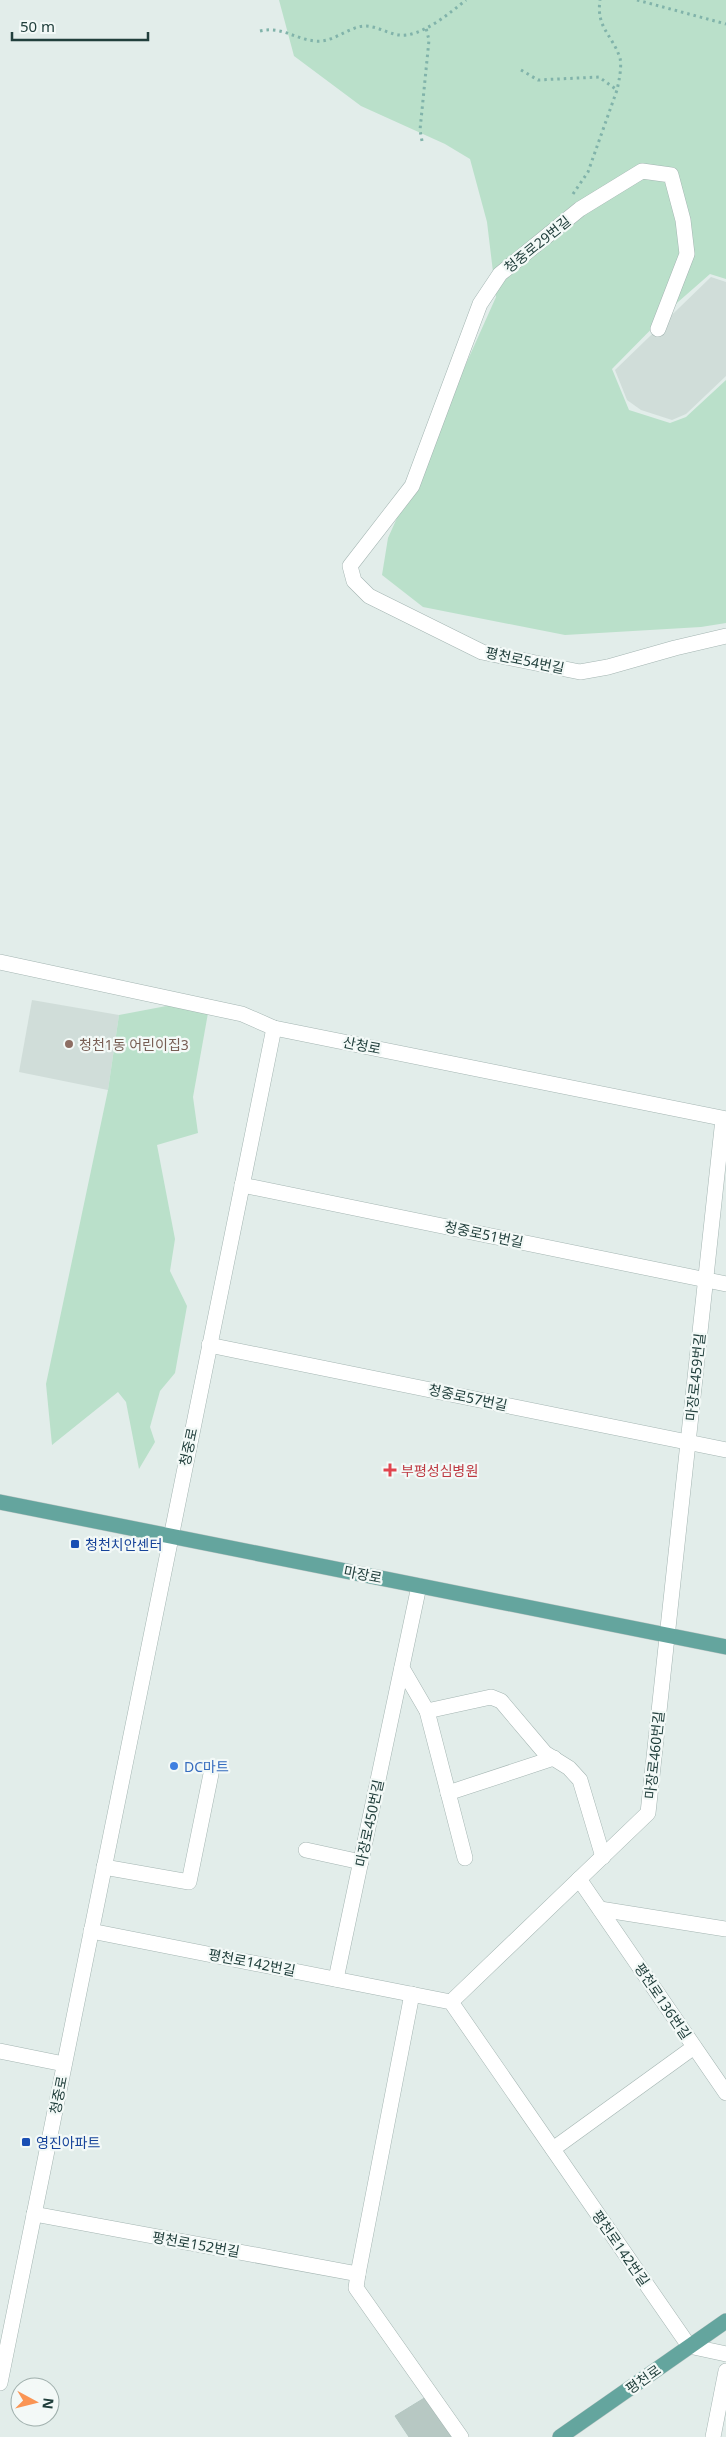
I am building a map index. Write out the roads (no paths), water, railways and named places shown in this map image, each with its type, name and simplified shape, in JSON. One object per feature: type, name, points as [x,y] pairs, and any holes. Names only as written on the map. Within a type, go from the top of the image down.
[{"type":"main road","name":"마장로","points":[[0,1502],[726,1647]]},
{"type":"main road","name":"평천로","points":[[560,2437],[726,2321]]},
{"type":"street","name":"청중로29번길","points":[[350,566],[412,486],[480,304],[500,274],[580,209],[642,172],[671,175],[683,220],[686,254],[658,329]]},
{"type":"street","name":"평천로54번길","points":[[350,566],[354,581],[369,596],[482,652],[580,672],[608,667],[726,636]]},
{"type":"street","name":"산청로","points":[[0,962],[242,1014],[274,1028],[725,1119]]},
{"type":"street","name":"청중로","points":[[0,2383],[274,1028]]},
{"type":"street","name":"마장로459번길","points":[[666,1635],[725,1119]]},
{"type":"street","name":"청중로51번길","points":[[242,1185],[726,1284]]},
{"type":"street","name":"청중로57번길","points":[[209,1344],[726,1450]]},
{"type":"street","name":"마장로450번길","points":[[336,1979],[419,1586]]},
{"type":"street","name":"마장로460번길","points":[[451,2002],[648,1813],[666,1635]]},
{"type":"street","points":[[402,1668],[427,1711],[465,1858]]},
{"type":"street","points":[[427,1711],[491,1697],[501,1701],[545,1753],[569,1768],[580,1780],[603,1857]]},
{"type":"street","points":[[448,1793],[554,1758]]},
{"type":"street","points":[[104,1866],[189,1882],[211,1774]]},
{"type":"street","points":[[306,1850],[361,1862]]},
{"type":"street","name":"평천로136번길","points":[[579,1879],[726,2093]]},
{"type":"street","points":[[600,1909],[726,1929]]},
{"type":"street","name":"평천로142번길","points":[[91,1931],[451,2002],[689,2346]]},
{"type":"street","points":[[412,1994],[356,2288],[461,2437]]},
{"type":"street","points":[[553,2149],[694,2047]]},
{"type":"street","points":[[0,2051],[64,2064]]},
{"type":"street","name":"평천로152번길","points":[[34,2214],[358,2274]]},
{"type":"street","points":[[689,2346],[726,2354]]},
{"type":"street","points":[[713,2437],[726,2371]]},
{"type":"place","name":"청천1동 어린이집3","points":[[69,1044]]},
{"type":"place","name":"부평성심병원","points":[[390,1470]]},
{"type":"place","name":"청천치안센터","points":[[75,1544]]},
{"type":"place","name":"DC마트","points":[[174,1766]]},
{"type":"place","name":"영진아파트","points":[[26,2142]]}]
